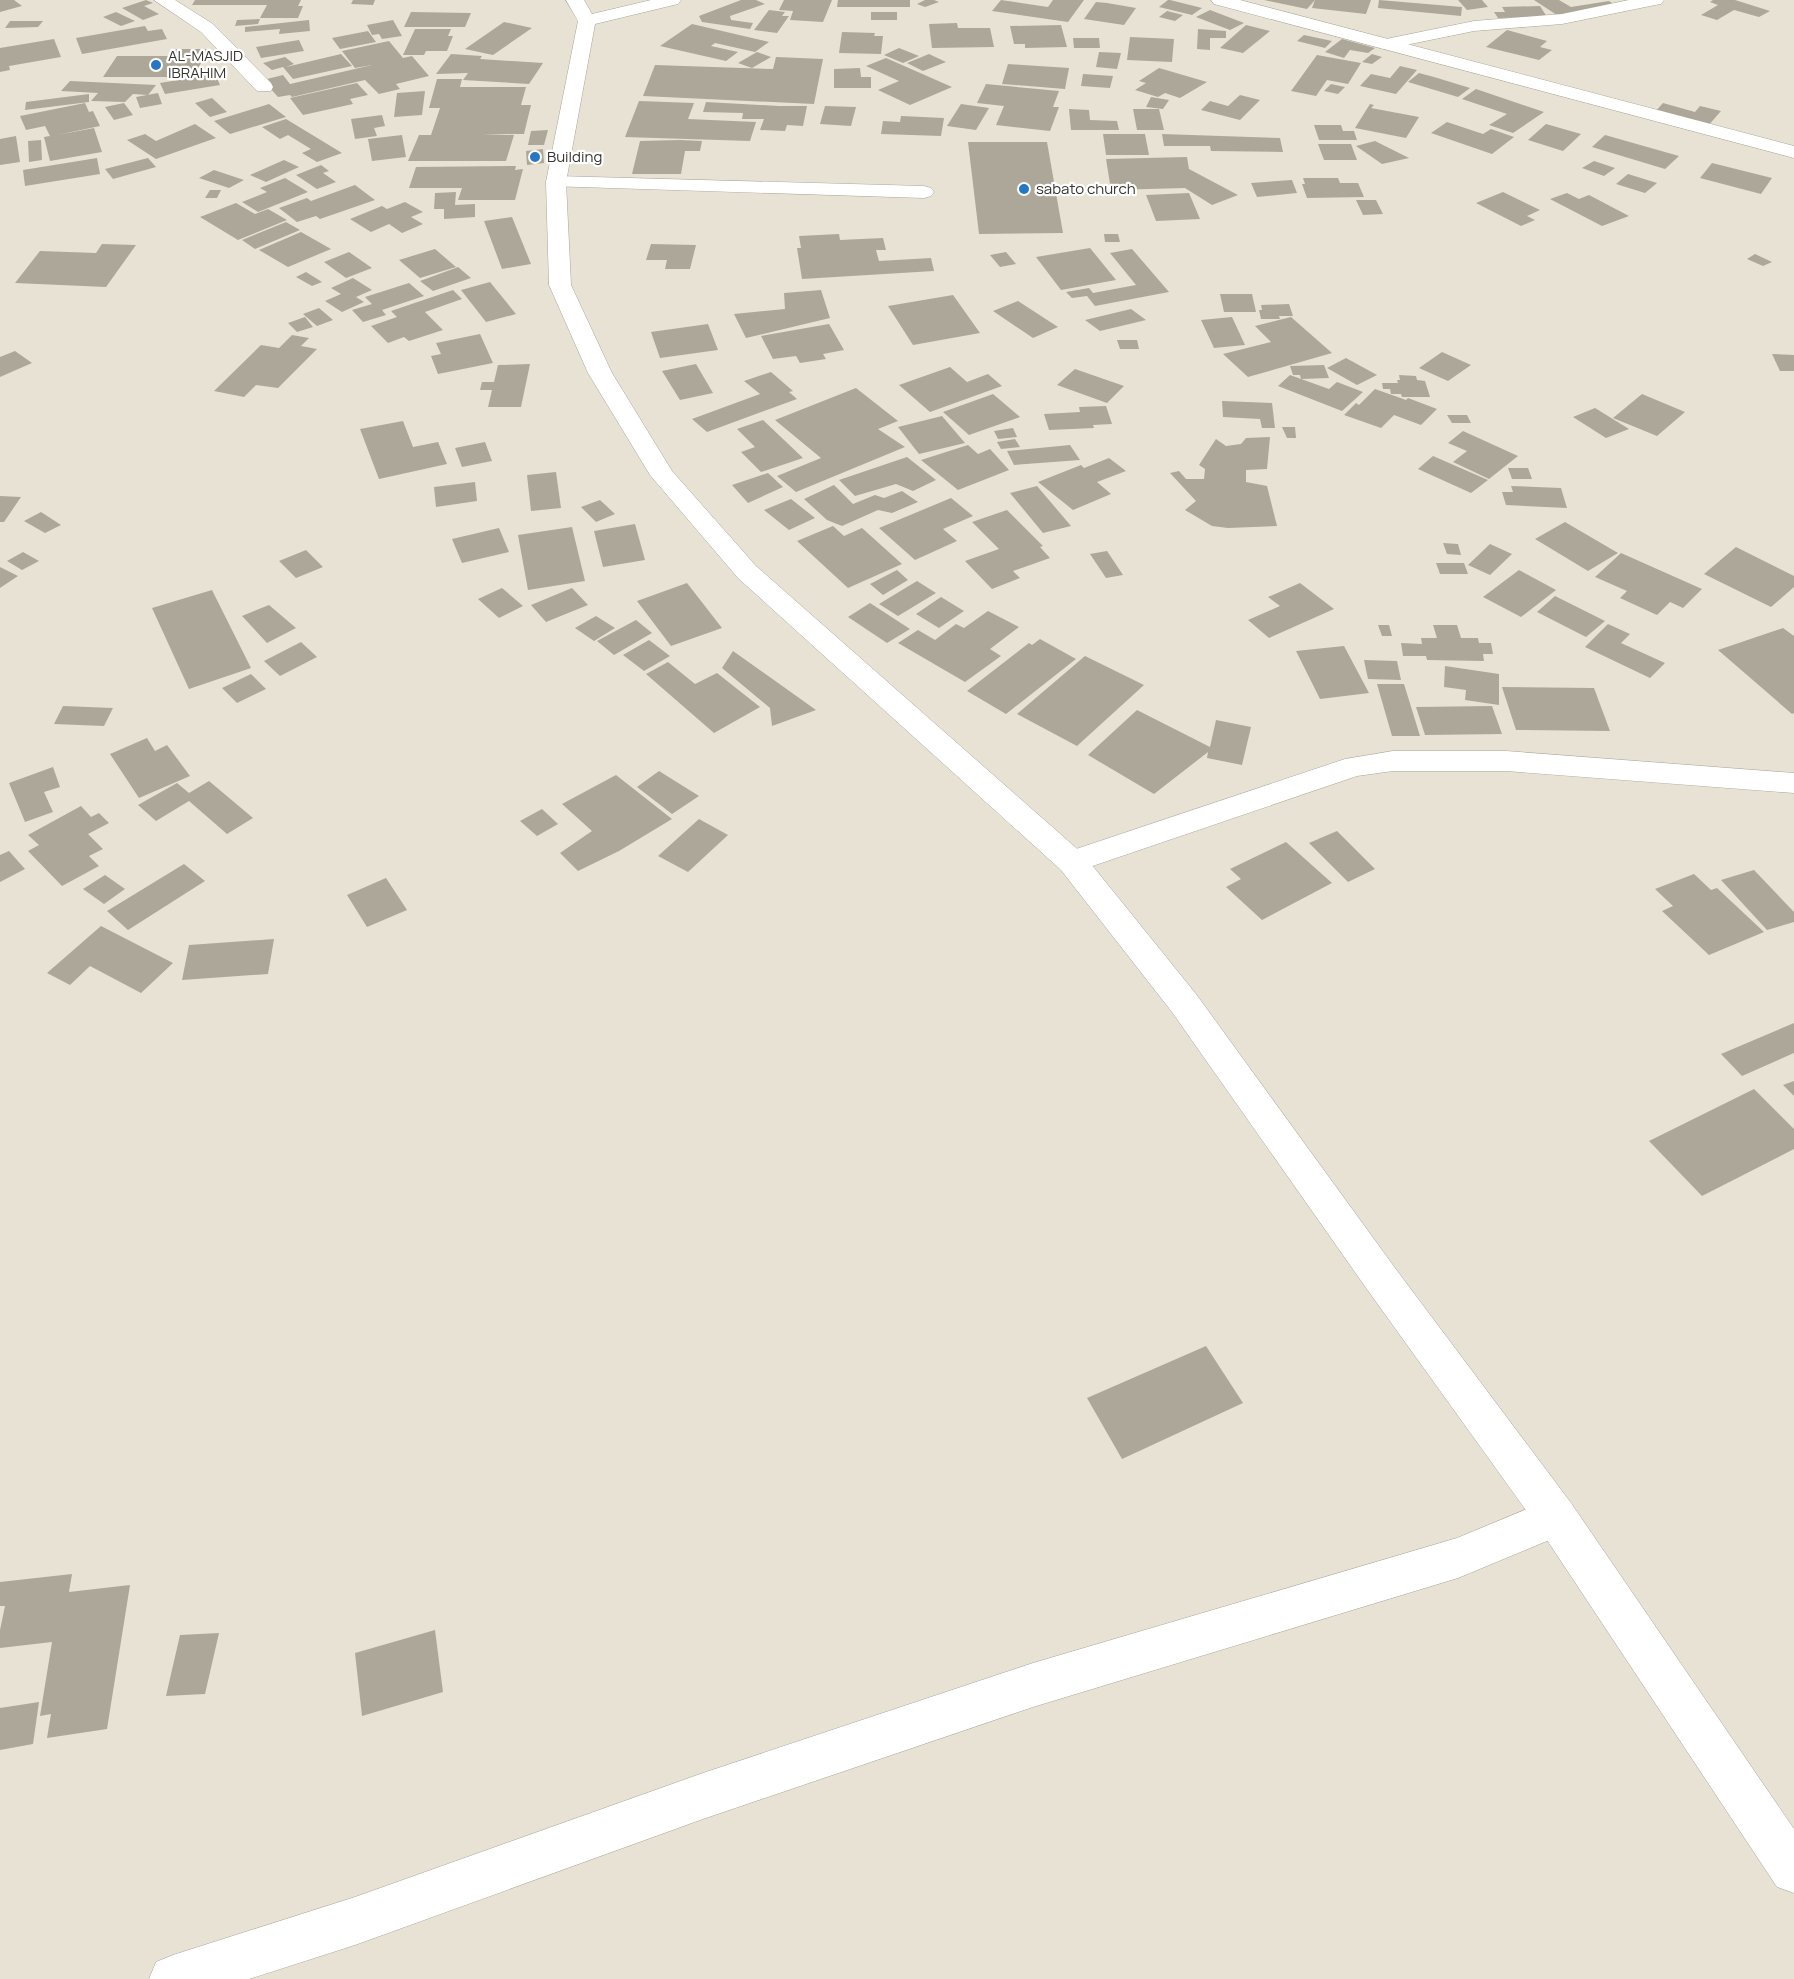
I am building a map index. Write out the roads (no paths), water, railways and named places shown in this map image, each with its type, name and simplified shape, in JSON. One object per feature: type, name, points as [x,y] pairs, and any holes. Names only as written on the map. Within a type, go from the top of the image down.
[{"type":"street","points":[[163,0],[207,28],[264,87]]},
{"type":"street","points":[[672,0],[581,11],[556,182],[560,285],[600,373],[662,475],[747,572],[1072,862],[1184,1003],[1375,1270],[1556,1517],[1794,1870]]},
{"type":"street","points":[[1220,0],[1794,152]]},
{"type":"street","points":[[1386,44],[1474,26],[1562,19],[1655,0]]},
{"type":"street","points":[[556,182],[924,192]]},
{"type":"street","points":[[1072,862],[1355,766],[1392,760],[1506,761],[1794,783]]},
{"type":"street","points":[[173,1979],[355,1921],[703,1796],[1033,1685],[1458,1558],[1556,1517]]},
{"type":"place","name":"AL-MASJID IBRAHIM","points":[[156,65]]},
{"type":"place","name":"Building","points":[[535,157]]},
{"type":"place","name":"sabato church","points":[[1024,189]]}]
